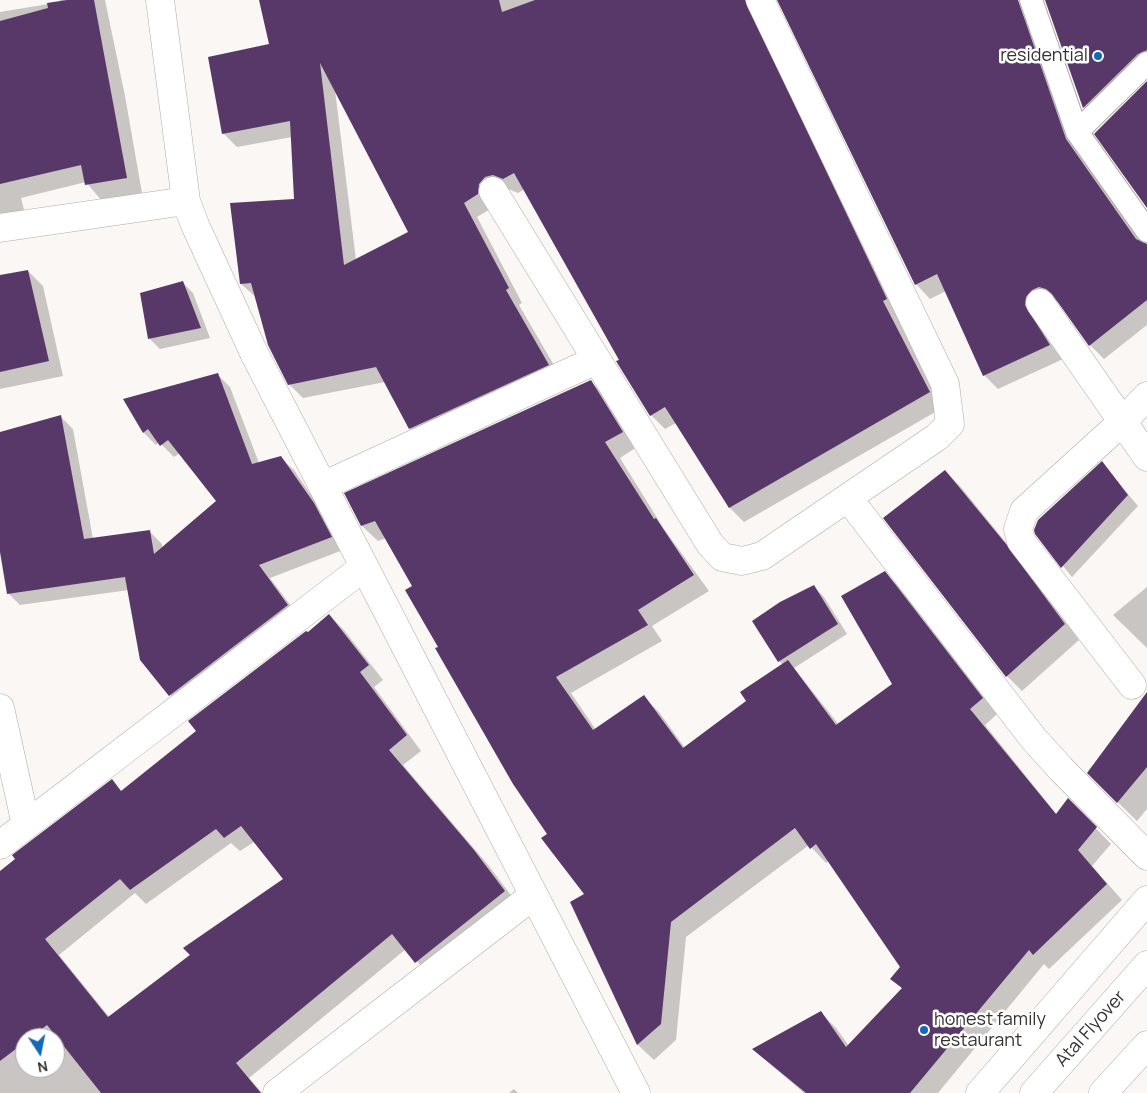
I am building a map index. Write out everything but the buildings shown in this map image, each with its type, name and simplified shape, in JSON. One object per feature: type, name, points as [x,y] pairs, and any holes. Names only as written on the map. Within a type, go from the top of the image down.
[{"type":"street","points":[[160,0],[186,201],[195,225],[254,353],[636,1093]]},
{"type":"street","points":[[493,191],[710,544],[722,557],[742,562],[762,556],[937,438],[950,424],[945,384],[760,0]]},
{"type":"street","points":[[0,228],[186,201]]},
{"type":"street","points":[[1040,303],[1147,457]]},
{"type":"street","points":[[322,486],[596,360]]},
{"type":"street","points":[[1132,685],[1021,541],[1018,529],[1024,511],[1122,423],[1147,396]]},
{"type":"street","points":[[848,498],[1033,738],[1147,856]]},
{"type":"street","points":[[0,846],[364,567]]},
{"type":"street","points":[[0,708],[26,825]]},
{"type":"street","points":[[277,1093],[534,895]]},
{"type":"street","points":[[980,1093],[1147,900]]},
{"type":"street","name":"Atal Flyover","points":[[1034,1093],[1147,965]]},
{"type":"street","points":[[1103,1093],[1147,1045]]},
{"type":"lane","points":[[1031,0],[1077,132],[1147,230]]},
{"type":"lane","points":[[1077,132],[1147,63]]},
{"type":"place","name":"residential","points":[[1098,56]]},
{"type":"place","name":"honest family restaurant","points":[[924,1030]]}]
